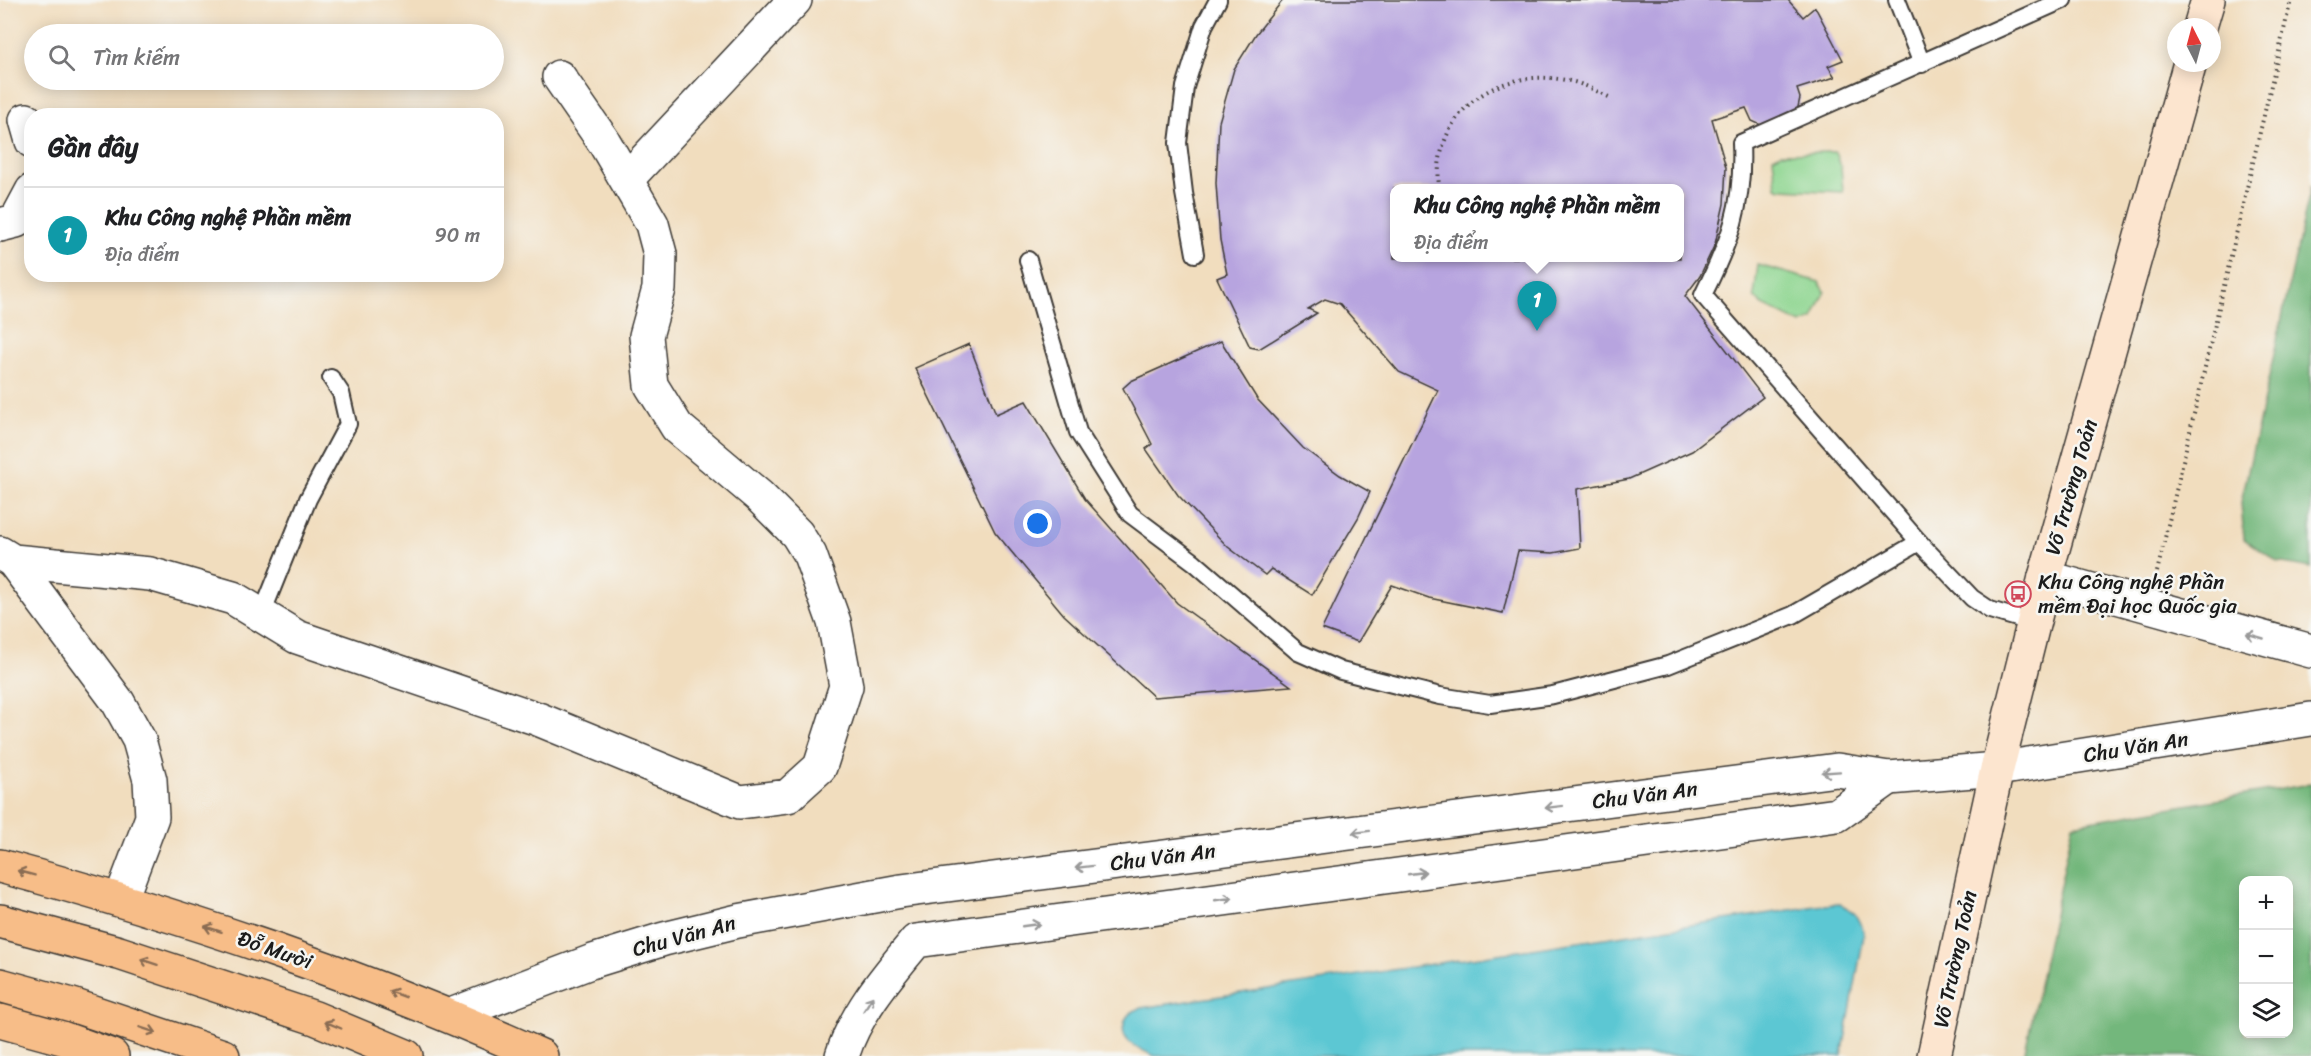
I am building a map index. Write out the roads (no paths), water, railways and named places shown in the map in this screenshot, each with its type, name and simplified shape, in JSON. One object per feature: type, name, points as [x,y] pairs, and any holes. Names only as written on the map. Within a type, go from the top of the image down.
[{"type":"highway","name":"Đỗ Mười","points":[[0,866],[121,899],[308,960],[451,1015],[541,1056]]},
{"type":"highway","points":[[0,921],[119,953],[261,999],[315,1018],[406,1056]]},
{"type":"highway","points":[[0,985],[72,1005],[223,1056]]},
{"type":"highway","points":[[0,1002],[72,1005]]},
{"type":"highway","points":[[0,1021],[58,1047],[112,1056]]},
{"type":"street","points":[[627,179],[795,0]]},
{"type":"street","points":[[2203,18],[2208,0]]},
{"type":"street","name":"Võ Trường Toản","points":[[1934,1056],[1997,769],[2045,577],[2187,72]]},
{"type":"street","points":[[7,557],[150,574],[233,598],[297,637],[538,719],[740,802],[788,796],[820,767],[846,686],[834,622],[810,555],[797,534],[759,496],[677,427],[651,385],[646,336],[659,289],[660,254],[652,224],[627,179],[559,77]]},
{"type":"street","points":[[0,225],[16,220],[24,206]]},
{"type":"street","points":[[7,557],[118,702],[139,740],[150,780],[152,817],[121,899]]},
{"type":"street","points":[[2045,577],[2311,651]]},
{"type":"street","name":"Chu Văn An","points":[[451,1015],[593,961],[664,939],[738,921],[901,891],[1837,770],[1889,778],[1997,769],[2311,719]]},
{"type":"street","points":[[842,1056],[849,1035],[882,982],[916,941],[1837,815],[1889,778]]},
{"type":"street","points":[[901,891],[916,941]]},
{"type":"lane","points":[[1195,254],[1178,143],[1185,87],[1204,26],[1218,0]]},
{"type":"lane","points":[[1897,0],[1922,64]]},
{"type":"lane","points":[[2034,623],[1990,610],[1972,598],[1919,542],[1702,295],[1722,257],[1733,226],[1739,201],[1742,171],[1741,143],[2064,0]]},
{"type":"lane","points":[[1028,260],[1078,432],[1130,514],[1194,562],[1298,652],[1341,671],[1440,696],[1490,704],[1553,695],[1668,665],[1793,615],[1919,542]]},
{"type":"lane","points":[[261,616],[308,499],[348,424],[340,393],[331,378]]},
{"type":"water","points":[[1840,904],[1857,916],[1864,935],[1842,1056],[1155,1056],[1133,1045],[1123,1031],[1128,1015],[1141,1008]]},
{"type":"place","name":"Khu Công nghệ Phần mềm","points":[[1537,331]]},
{"type":"place","name":"Khu Công nghệ Phần mềm Đại học Quốc gia","points":[[2018,594]]}]
